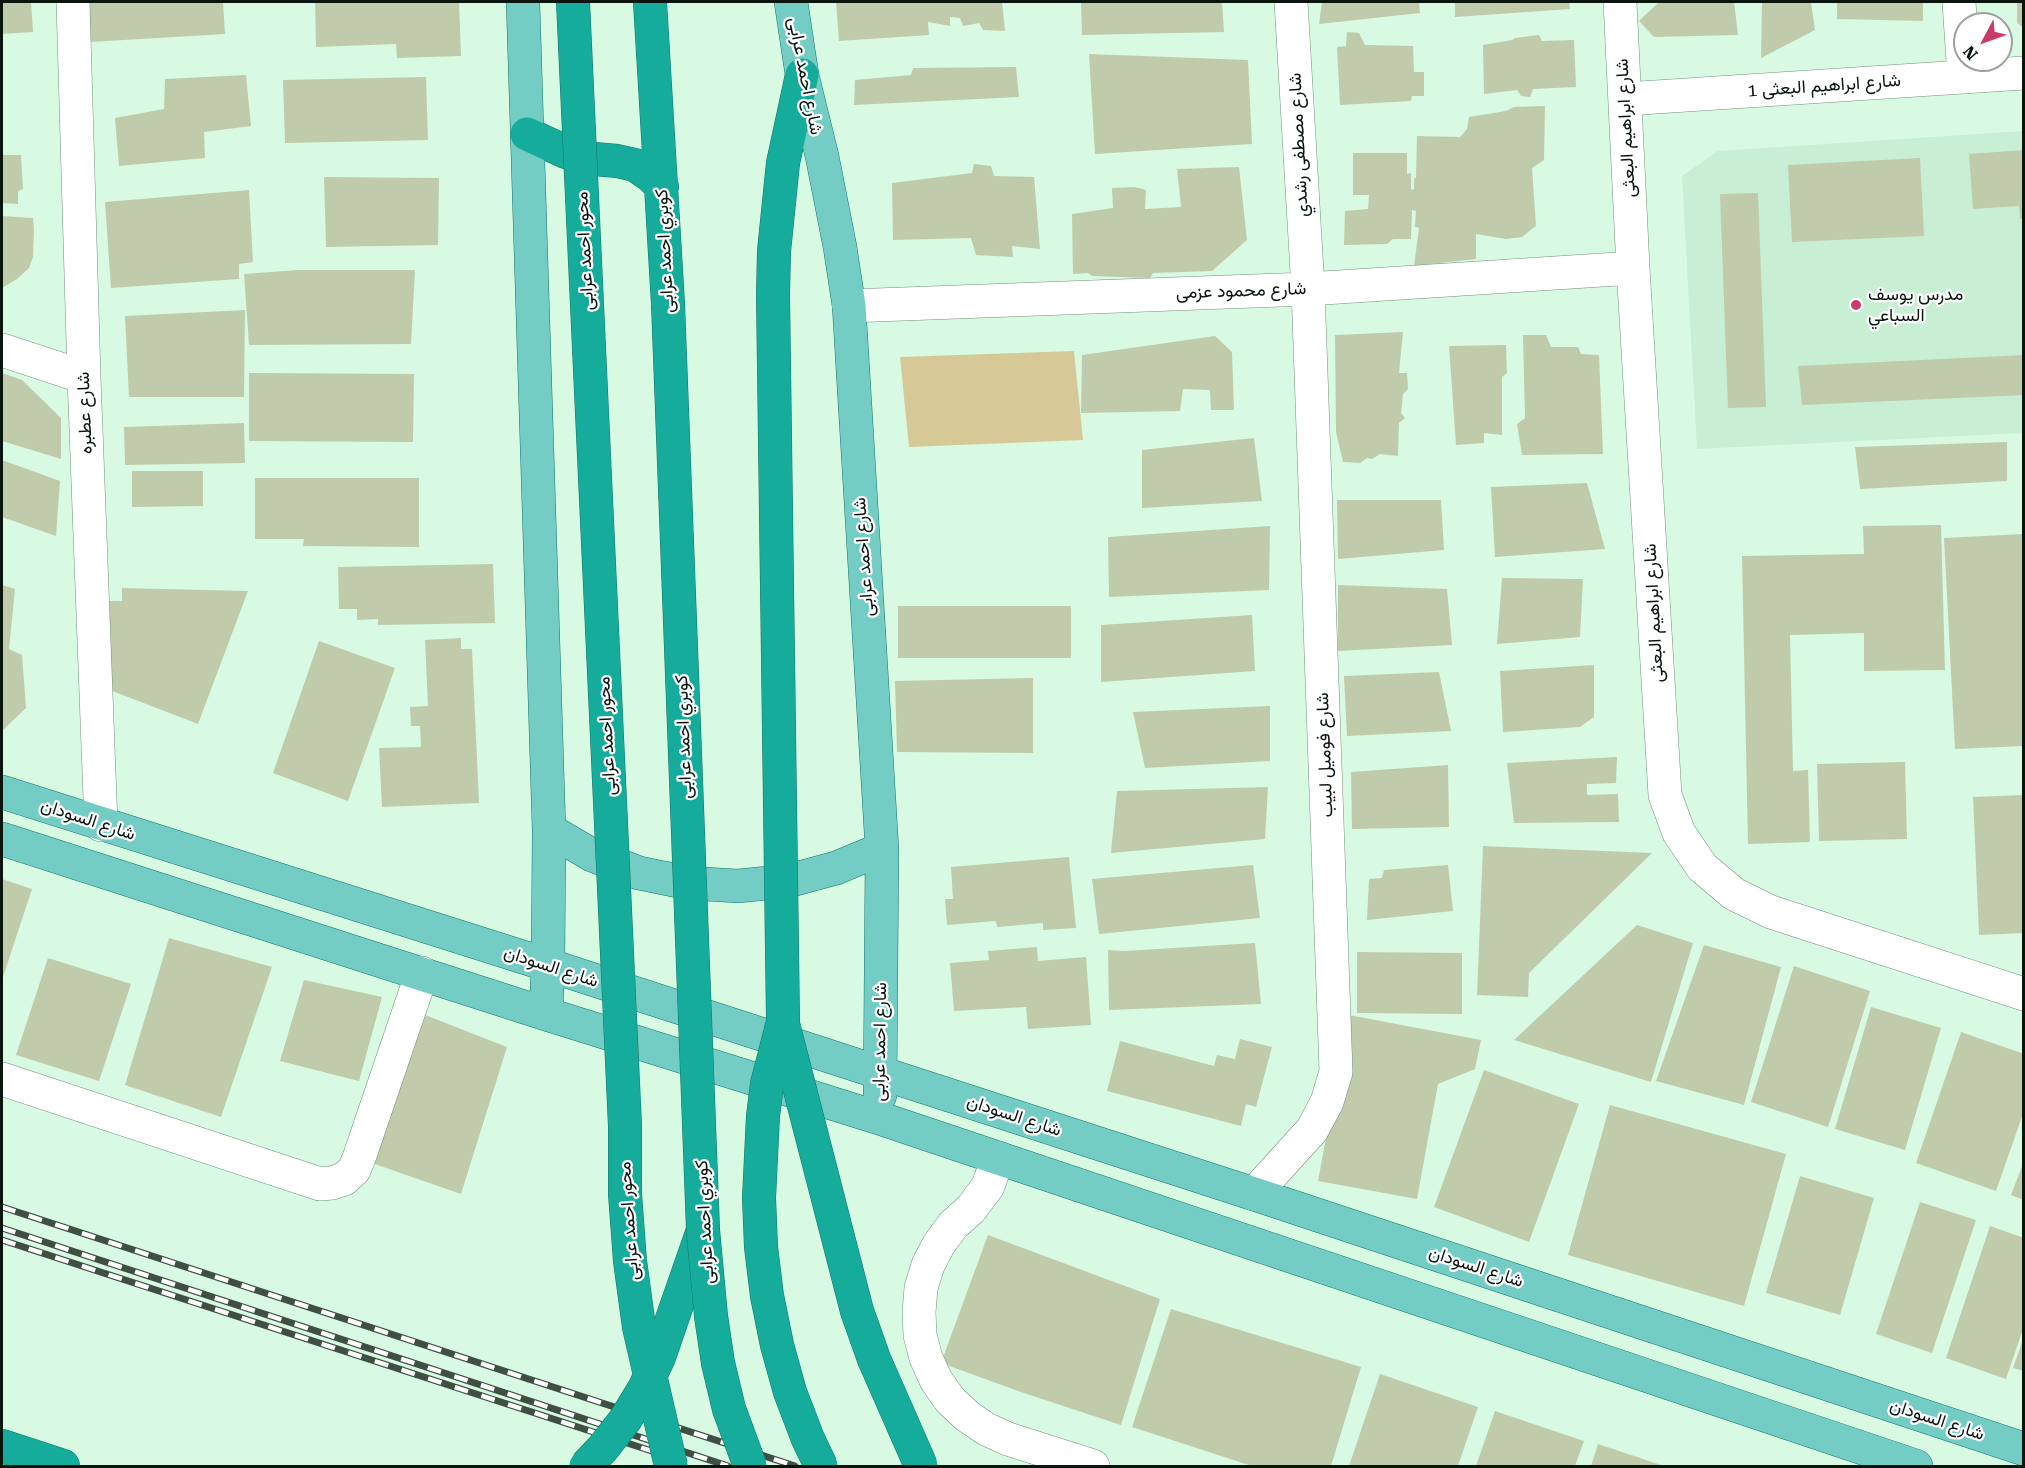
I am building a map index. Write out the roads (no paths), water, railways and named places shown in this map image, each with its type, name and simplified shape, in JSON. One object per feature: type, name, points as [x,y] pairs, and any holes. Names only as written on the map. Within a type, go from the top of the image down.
[{"type":"highway","name":"محور احمد عرابى","points":[[573,2],[624,1114],[625,1194],[630,1261],[639,1327],[671,1467]]},
{"type":"highway","name":"كوبري احمد عرابى","points":[[650,2],[668,304],[703,1230],[718,1363],[729,1409],[750,1467]]},
{"type":"highway","points":[[802,75],[783,162],[772,295],[783,1022],[856,1311],[874,1359],[920,1461]]},
{"type":"highway","points":[[527,134],[583,158],[635,165],[662,187]]},
{"type":"highway","points":[[783,1022],[770,1074],[763,1116],[759,1198],[761,1247],[767,1296],[790,1392],[821,1467]]},
{"type":"highway","points":[[586,1467],[625,1420],[644,1389],[659,1357],[703,1230]]},
{"type":"highway","points":[[2,1446],[63,1467]]},
{"type":"main road","points":[[523,2],[549,830],[546,1014]]},
{"type":"main road","name":"شارع احمد عرابى","points":[[791,2],[802,75],[822,156],[849,306],[882,849],[879,1118]]},
{"type":"main road","name":"شارع السودان","points":[[2,792],[548,965],[1254,1194],[2024,1449]]},
{"type":"main road","points":[[549,830],[601,859],[639,873],[688,883],[738,886],[788,881],[836,868],[882,849]]},
{"type":"main road","points":[[2,839],[546,1014],[879,1118],[1916,1467]]},
{"type":"street","name":"شارع عطبره","points":[[73,2],[101,825]]},
{"type":"street","name":"شارع مصطفى رشدي","points":[[1291,2],[1308,289]]},
{"type":"street","name":"شارع ابراهيم البعثى","points":[[1620,2],[1633,268],[1665,795],[1679,833],[1702,867],[1734,894],[1771,912],[2024,994]]},
{"type":"street","points":[[1959,2],[1964,77]]},
{"type":"street","name":"شارع ابراهيم البعثى 1","points":[[1625,99],[2024,73]]},
{"type":"street","name":"شارع محمود عزمى","points":[[849,306],[1308,289],[1633,268]]},
{"type":"street","name":"شارع فوميل لبيب","points":[[1254,1194],[1312,1130],[1327,1102],[1336,1072],[1308,289]]},
{"type":"street","points":[[2,350],[84,377]]},
{"type":"street","points":[[2,1078],[320,1184],[332,1183],[344,1179],[354,1170],[422,974]]},
{"type":"street","points":[[998,1158],[984,1192],[953,1225],[939,1244],[928,1265],[921,1288],[919,1312],[920,1335],[926,1358],[936,1380],[950,1400],[986,1429],[1008,1439],[1093,1467]]},
{"type":"railway","points":[[2,1207],[795,1466]]},
{"type":"railway","points":[[2,1228],[728,1466]]},
{"type":"railway","points":[[2,1240],[661,1454]]},
{"type":"place","name":"مدرس يوسف السباعي","points":[[1856,305]]}]
